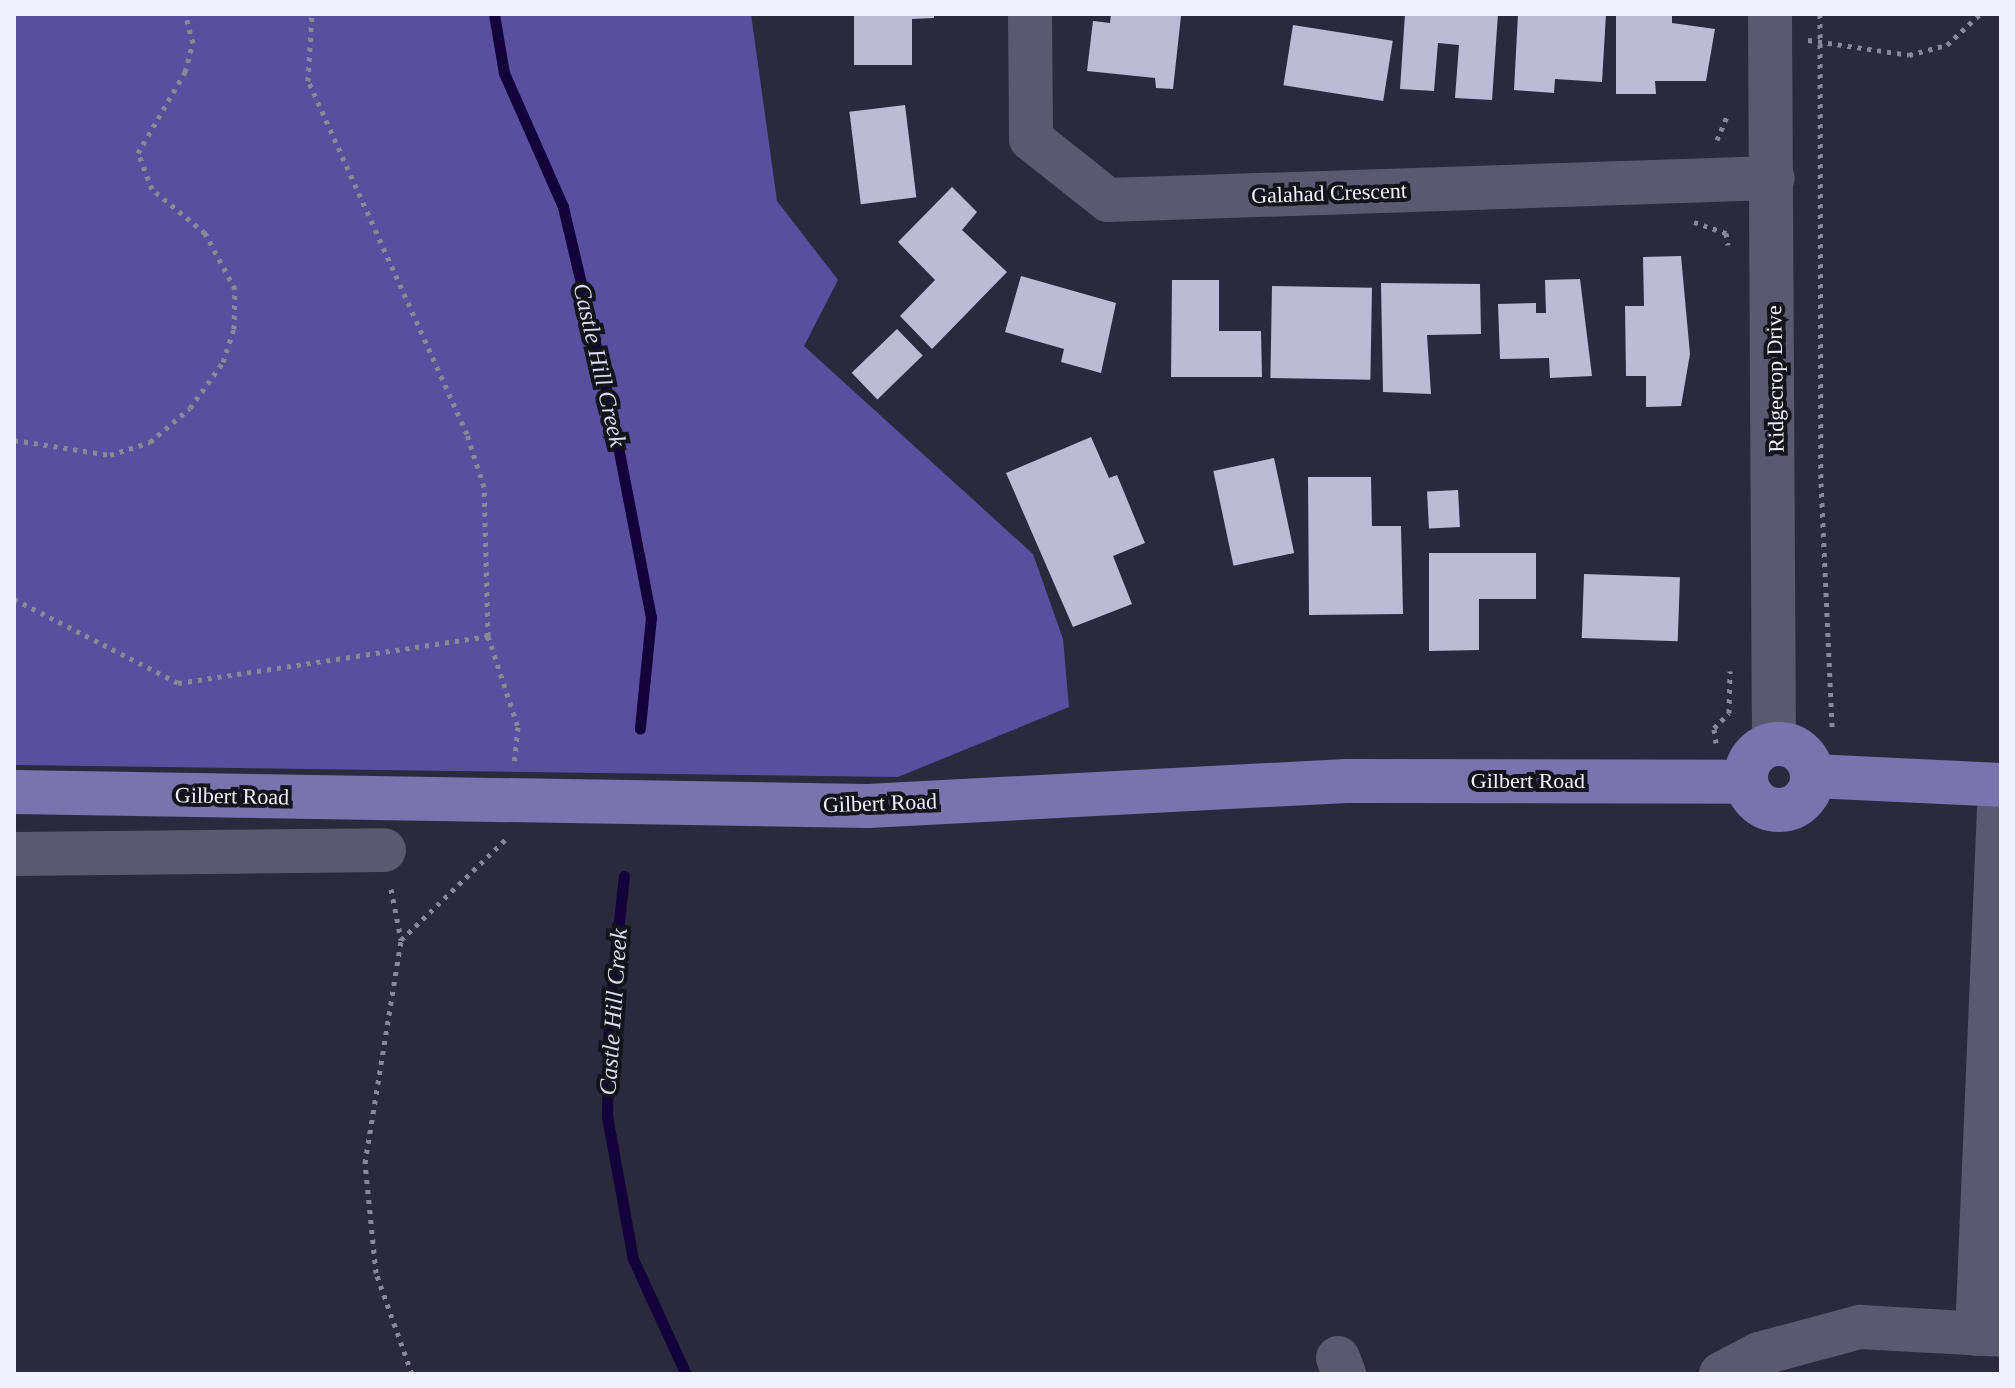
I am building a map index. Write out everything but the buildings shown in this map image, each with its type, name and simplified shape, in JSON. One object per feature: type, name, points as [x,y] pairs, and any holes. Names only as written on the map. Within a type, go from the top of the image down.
[{"type":"main road","points":[[1774,743],[1802,752],[1813,776],[1805,798],[1786,810],[1763,806],[1734,782],[1750,759],[1774,743]]},
{"type":"main road","points":[[1813,776],[2001,785]]},
{"type":"main road","name":"Gilbert Road","points":[[14,792],[868,806],[1346,781],[1734,782]]},
{"type":"street","name":"Galahad Crescent","points":[[1030,14],[1031,139],[1108,200],[1773,178]]},
{"type":"street","name":"Ridgecrop Drive","points":[[1770,14],[1774,743]]},
{"type":"street","points":[[1721,1374],[1759,1354],[1860,1327],[1989,1334],[2001,785]]},
{"type":"street","points":[[14,854],[384,850]]},
{"type":"path","points":[[14,440],[110,455],[150,442],[190,408],[223,362],[234,329],[235,289],[205,233],[152,189],[138,153],[185,72],[193,43],[185,14]]},
{"type":"path","points":[[312,14],[308,81],[484,487],[488,636],[518,727],[513,769]]},
{"type":"path","points":[[1820,14],[1821,483],[1832,729]]},
{"type":"path","points":[[1807,40],[1909,55],[1947,45],[1980,14]]},
{"type":"path","points":[[1726,233],[1728,264]]},
{"type":"path","points":[[14,599],[178,683],[488,636]]},
{"type":"path","points":[[1730,666],[1729,713],[1714,728],[1734,782]]},
{"type":"path","points":[[401,940],[506,844],[507,834]]},
{"type":"path","points":[[384,850],[401,940],[365,1163],[376,1273],[412,1374]]},
{"type":"shaded area","points":[[14,14],[751,14],[777,201],[838,280],[804,346],[1033,554],[1063,639],[1069,707],[898,777],[14,765]]},
{"type":"waterway","name":"Castle Hill Creek","points":[[494,14],[504,73],[563,207],[611,410],[651,617],[640,728]]},
{"type":"waterway","name":"Castle Hill Creek","points":[[624,876],[609,1009],[607,1116],[633,1259],[686,1374]]}]
